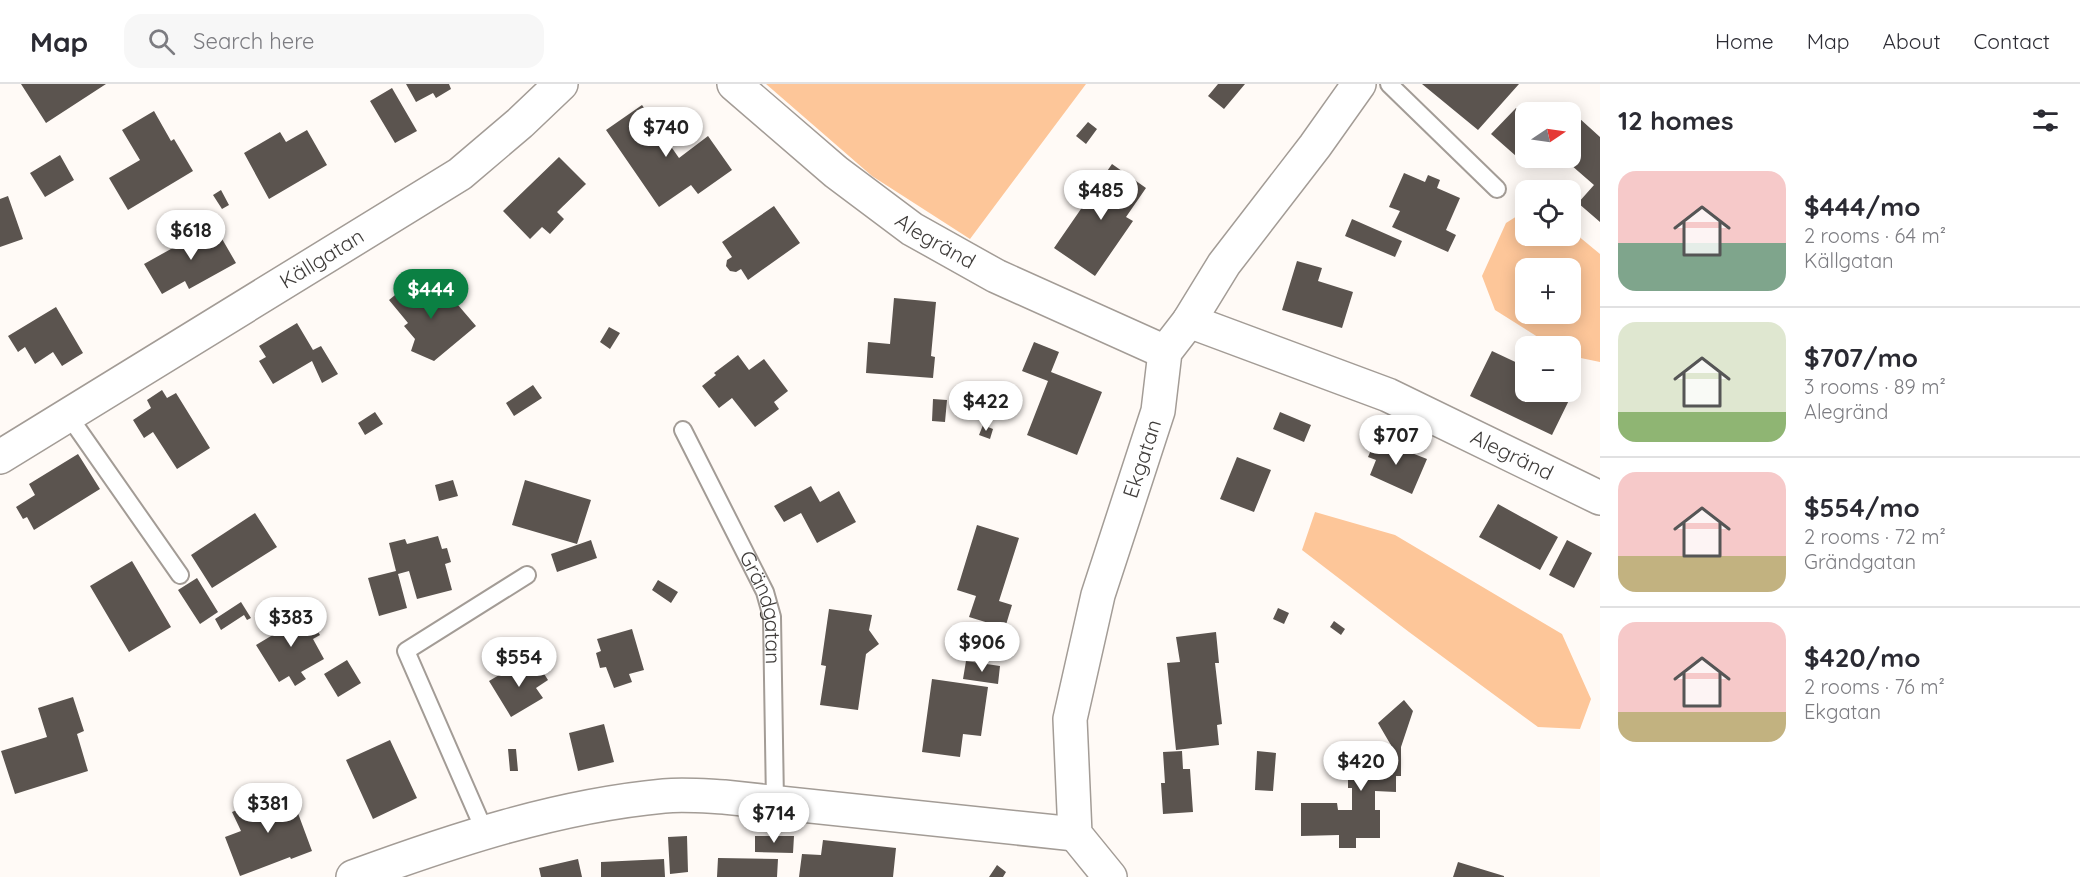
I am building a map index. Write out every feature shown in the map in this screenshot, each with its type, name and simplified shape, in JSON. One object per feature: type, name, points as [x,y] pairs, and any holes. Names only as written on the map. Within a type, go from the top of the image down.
[{"type":"street","name":"Källgatan","points":[[0,457],[459,174],[520,123],[561,84]]},
{"type":"street","name":"Alegränd","points":[[734,84],[836,172],[912,229],[1005,280],[1166,352]]},
{"type":"street","name":"Ekgatan","points":[[1076,834],[1070,719],[1098,595],[1158,411],[1166,352],[1189,321],[1224,264],[1315,146],[1359,84]]},
{"type":"street","name":"Alegränd","points":[[1189,321],[1388,395],[1600,498]]},
{"type":"street","points":[[353,877],[485,832],[592,806],[666,796],[724,796],[1076,834],[1110,877]]},
{"type":"lane","points":[[1389,84],[1497,189]]},
{"type":"lane","points":[[68,415],[180,575]]},
{"type":"lane","name":"Grändgatan","points":[[683,430],[765,592],[772,617],[774,802]]},
{"type":"lane","points":[[485,832],[406,651],[527,574]]},
{"type":"shaded area","points":[[766,84],[1086,84],[970,239],[872,176]]},
{"type":"shaded area","points":[[1515,217],[1515,246],[1581,246],[1581,238],[1600,254],[1600,362],[1581,358],[1581,336],[1536,336],[1517,324],[1581,324],[1581,258],[1515,258],[1515,323],[1495,310],[1482,276],[1506,223]]},
{"type":"shaded area","points":[[1315,512],[1395,535],[1562,634],[1591,699],[1580,729],[1538,727],[1302,550]]},
{"type":"building","points":[[21,84],[106,84],[46,123]]},
{"type":"building","points":[[406,84],[449,84],[451,89],[436,98],[433,93],[416,102]]},
{"type":"building","points":[[1218,84],[1245,84],[1224,109],[1208,96]]},
{"type":"building","points":[[1422,84],[1519,84],[1478,130]]},
{"type":"building","points":[[392,88],[417,131],[395,143],[370,101]]},
{"type":"building","points":[[642,105],[679,158],[708,136],[732,170],[698,194],[691,185],[659,207],[606,130]]},
{"type":"building","points":[[1515,109],[1515,155],[1491,134]]},
{"type":"building","points":[[154,111],[171,141],[174,139],[193,171],[128,210],[109,178],[140,160],[122,130]]},
{"type":"building","points":[[1581,120],[1600,137],[1600,222],[1581,206],[1581,200],[1594,185],[1574,168],[1581,168]]},
{"type":"building","points":[[1088,122],[1097,129],[1086,144],[1076,136]]},
{"type":"building","points":[[307,130],[327,165],[269,199],[244,153],[280,132],[286,142]]},
{"type":"building","points":[[60,155],[74,180],[45,197],[30,173]]},
{"type":"building","points":[[559,157],[586,184],[557,212],[564,219],[550,234],[542,227],[530,239],[503,211]]},
{"type":"building","points":[[1112,164],[1146,188],[1126,217],[1133,221],[1095,276],[1054,248]]},
{"type":"building","points":[[1404,173],[1425,182],[1428,175],[1440,180],[1437,188],[1460,198],[1446,230],[1456,235],[1448,252],[1392,227],[1400,211],[1389,207]]},
{"type":"building","points":[[221,190],[229,205],[222,209],[213,195]]},
{"type":"building","points":[[8,196],[23,239],[0,247],[0,199]]},
{"type":"building","points":[[774,206],[800,243],[748,280],[741,269],[736,272],[730,271],[726,266],[727,260],[732,257],[722,242]]},
{"type":"building","points":[[1352,219],[1402,241],[1395,257],[1345,236]]},
{"type":"building","points":[[214,225],[236,263],[189,289],[185,281],[162,294],[144,264]]},
{"type":"building","points":[[1297,261],[1322,268],[1318,281],[1353,292],[1342,328],[1282,310]]},
{"type":"building","points":[[417,277],[436,300],[446,291],[476,326],[434,361],[411,351],[415,339],[404,326],[408,323],[389,300]]},
{"type":"building","points":[[894,298],[936,302],[931,356],[935,357],[933,378],[866,373],[868,342],[890,344]]},
{"type":"building","points":[[56,307],[83,353],[62,366],[53,352],[35,364],[25,347],[18,352],[8,336]]},
{"type":"building","points":[[297,323],[313,350],[321,346],[338,374],[322,383],[312,361],[273,384],[259,361],[266,357],[259,346]]},
{"type":"building","points":[[609,327],[620,333],[610,349],[600,342]]},
{"type":"building","points":[[1034,342],[1059,352],[1051,372],[1102,392],[1077,455],[1027,435],[1048,381],[1022,371]]},
{"type":"building","points":[[1492,351],[1515,362],[1515,402],[1568,402],[1552,435],[1470,396]]},
{"type":"building","points":[[738,355],[749,370],[764,359],[788,391],[774,402],[779,409],[755,427],[732,398],[719,408],[702,386],[716,375],[714,373]]},
{"type":"building","points":[[533,385],[542,398],[514,416],[506,403]]},
{"type":"building","points":[[162,390],[167,398],[176,393],[210,448],[177,469],[153,432],[144,438],[133,420],[151,408],[147,400]]},
{"type":"building","points":[[933,399],[947,400],[945,422],[932,421]]},
{"type":"building","points":[[375,412],[383,424],[365,435],[358,423]]},
{"type":"building","points":[[1280,412],[1311,425],[1304,442],[1273,429]]},
{"type":"building","points":[[983,425],[993,429],[990,439],[979,435]]},
{"type":"building","points":[[1376,439],[1427,459],[1412,494],[1370,475],[1376,460],[1368,457]]},
{"type":"building","points":[[78,454],[100,489],[34,530],[27,517],[23,519],[16,507],[35,495],[29,484]]},
{"type":"building","points":[[1237,457],[1271,470],[1254,512],[1220,499]]},
{"type":"building","points":[[453,480],[458,496],[439,501],[435,485]]},
{"type":"building","points":[[525,480],[591,500],[577,544],[512,525]]},
{"type":"building","points":[[811,486],[820,502],[839,491],[856,522],[817,543],[801,513],[784,522],[774,506]]},
{"type":"building","points":[[1498,504],[1558,537],[1540,570],[1479,537]]},
{"type":"building","points":[[255,513],[277,547],[212,588],[191,555]]},
{"type":"building","points":[[977,525],[1019,538],[999,601],[1012,605],[1005,628],[969,617],[976,596],[957,590]]},
{"type":"building","points":[[438,536],[442,549],[447,548],[451,562],[445,564],[452,590],[417,599],[409,571],[398,574],[407,608],[379,616],[368,578],[396,571],[389,543],[405,539],[407,544]]},
{"type":"building","points":[[591,540],[597,558],[557,572],[551,554]]},
{"type":"building","points":[[1567,540],[1592,553],[1574,588],[1549,575]]},
{"type":"building","points":[[132,561],[171,627],[129,652],[90,586]]},
{"type":"building","points":[[197,578],[218,612],[200,624],[178,590]]},
{"type":"building","points":[[658,580],[678,592],[671,603],[652,590]]},
{"type":"building","points":[[241,602],[251,618],[247,620],[244,615],[221,630],[215,619]]},
{"type":"building","points":[[1278,608],[1289,613],[1284,624],[1273,619]]},
{"type":"building","points":[[829,609],[872,615],[869,630],[879,644],[866,654],[858,710],[820,705],[826,666],[821,665]]},
{"type":"building","points":[[291,612],[295,620],[306,613],[320,635],[313,639],[324,659],[301,672],[306,679],[295,686],[289,676],[279,682],[256,645],[276,633],[271,624]]},
{"type":"building","points":[[1334,621],[1345,629],[1341,635],[1330,627]]},
{"type":"building","points":[[632,629],[644,670],[629,674],[632,682],[614,688],[606,667],[600,668],[596,653],[601,651],[597,639]]},
{"type":"building","points":[[1216,632],[1219,663],[1215,663],[1222,724],[1217,725],[1219,745],[1176,750],[1167,663],[1180,662],[1176,637]]},
{"type":"building","points":[[347,660],[361,683],[338,697],[324,674]]},
{"type":"building","points":[[966,661],[1000,666],[998,684],[963,679]]},
{"type":"building","points":[[521,662],[527,673],[539,666],[548,680],[536,688],[543,698],[511,717],[489,681]]},
{"type":"building","points":[[932,679],[988,687],[981,736],[963,734],[960,757],[922,752]]},
{"type":"building","points":[[73,697],[84,731],[77,734],[88,771],[15,794],[1,751],[47,737],[38,708]]},
{"type":"building","points":[[1404,700],[1413,711],[1401,747],[1401,776],[1396,776],[1396,792],[1375,791],[1375,810],[1380,810],[1380,838],[1356,838],[1356,848],[1339,848],[1339,835],[1301,836],[1301,803],[1337,803],[1338,810],[1352,810],[1352,788],[1348,788],[1348,768],[1392,768],[1392,747],[1378,723]]},
{"type":"building","points":[[604,724],[614,762],[578,771],[569,733]]},
{"type":"building","points":[[390,740],[417,798],[373,819],[346,760]]},
{"type":"building","points":[[508,749],[516,749],[518,771],[510,771]]},
{"type":"building","points":[[1182,751],[1183,769],[1190,769],[1193,812],[1163,814],[1161,783],[1165,783],[1163,752]]},
{"type":"building","points":[[1257,751],[1276,753],[1273,791],[1255,790]]},
{"type":"building","points":[[289,789],[312,851],[240,876],[225,837],[241,831],[232,812]]},
{"type":"building","points":[[687,836],[688,872],[670,874],[668,837]]},
{"type":"building","points":[[755,836],[794,836],[793,853],[755,852]]},
{"type":"building","points":[[823,840],[896,848],[893,877],[799,877],[802,854],[821,855]]},
{"type":"building","points":[[718,858],[778,859],[777,877],[717,877]]},
{"type":"building","points":[[578,859],[582,877],[541,877],[539,868]]},
{"type":"building","points":[[664,859],[665,877],[601,877],[601,862]]},
{"type":"building","points":[[1458,862],[1504,876],[1504,877],[1453,877]]},
{"type":"building","points":[[997,865],[1006,872],[1003,877],[989,877]]}]
